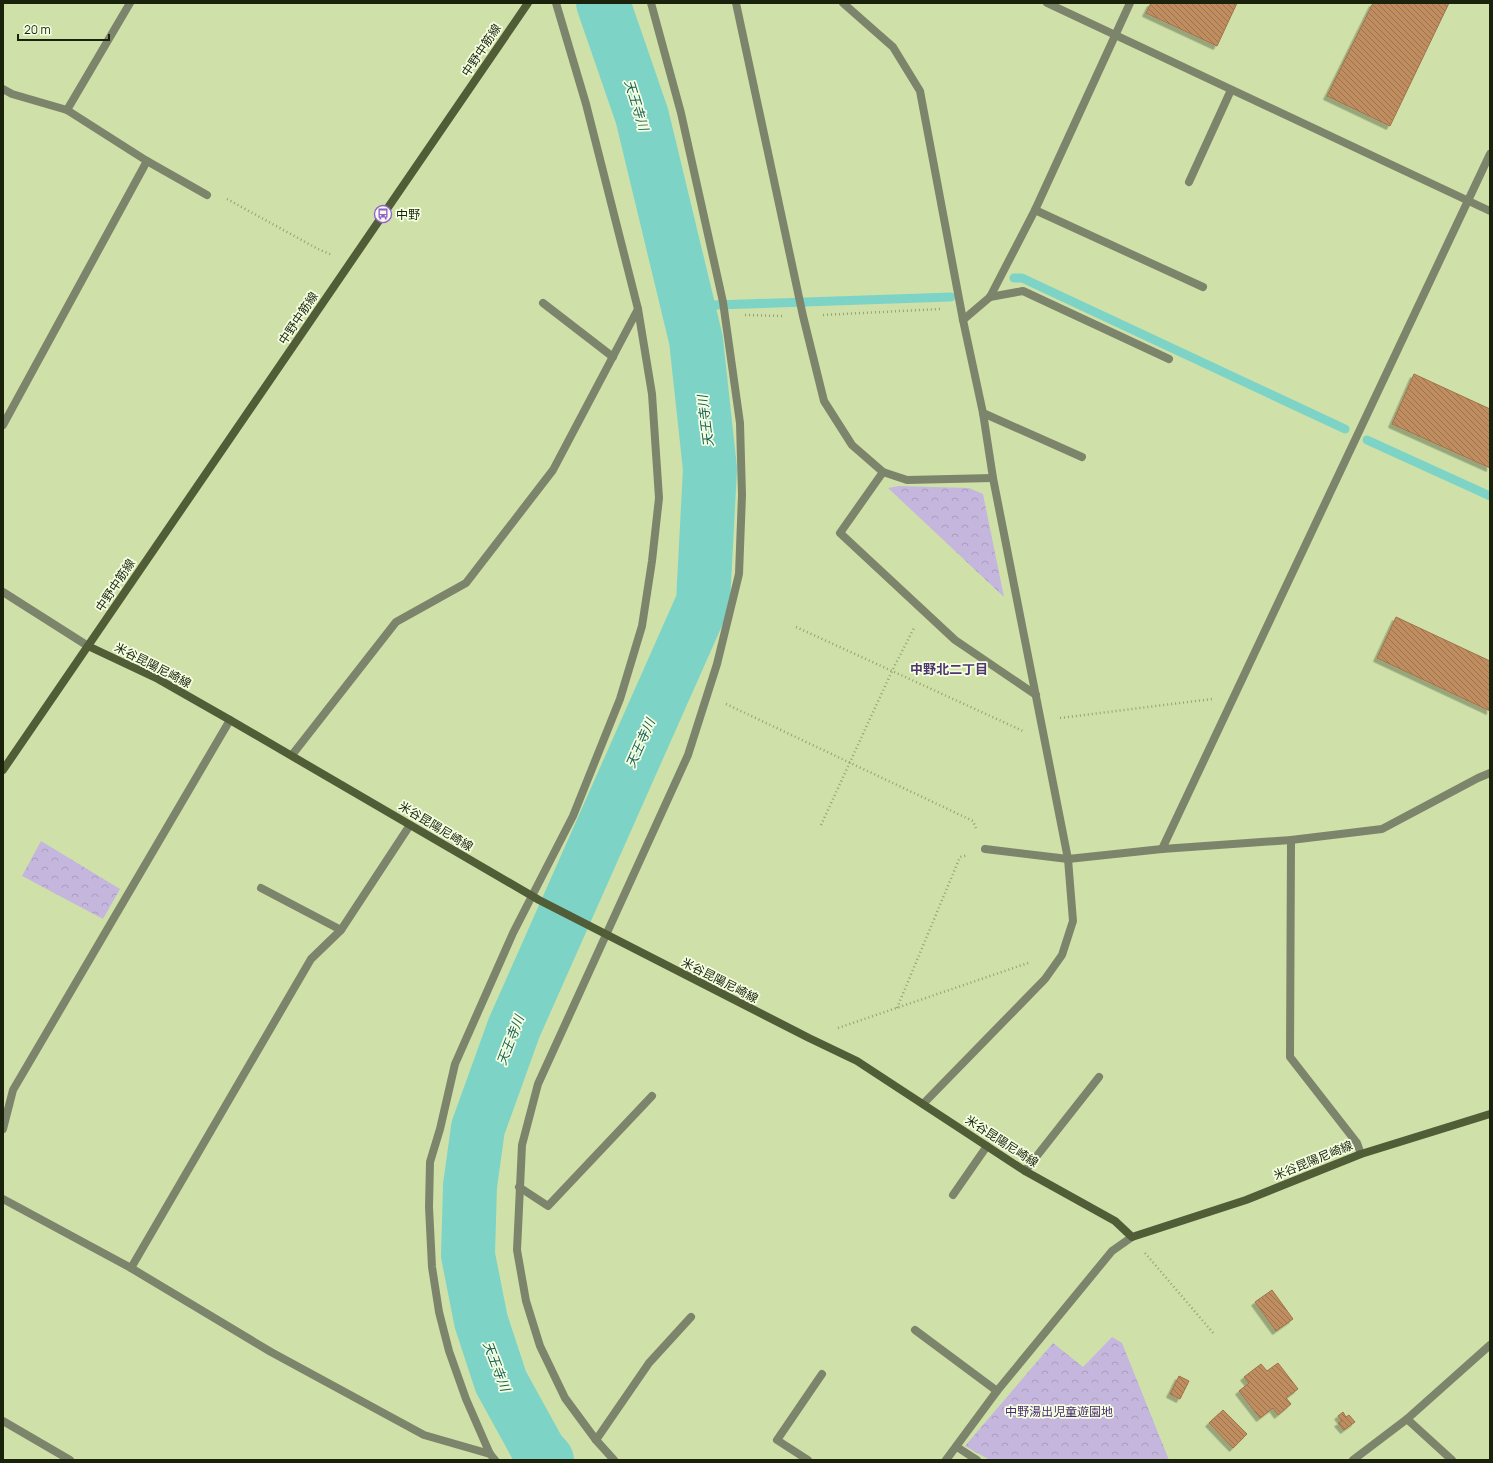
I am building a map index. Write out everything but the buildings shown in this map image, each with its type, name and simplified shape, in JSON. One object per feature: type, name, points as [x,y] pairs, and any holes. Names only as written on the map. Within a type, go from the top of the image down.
[{"type":"main road","name":"中野中筋線","points":[[88,646],[528,3]]},
{"type":"main road","name":"米谷昆陽尼崎線","points":[[88,646],[158,679],[535,898],[857,1061],[1025,1171],[1115,1221],[1132,1238],[1246,1200],[1361,1154],[1490,1114]]},
{"type":"main road","points":[[3,770],[88,646]]},
{"type":"street","points":[[67,110],[130,3]]},
{"type":"street","points":[[492,1457],[466,1399],[449,1351],[438,1312],[432,1267],[429,1207],[430,1162],[440,1129],[456,1064],[513,933],[535,898],[573,816],[620,699],[642,626],[652,561],[658,498],[652,394],[638,309],[586,104],[556,3]]},
{"type":"street","points":[[614,1460],[596,1440],[565,1398],[540,1346],[526,1301],[517,1250],[522,1145],[538,1084],[688,755],[717,664],[739,574],[742,495],[740,423],[723,302],[681,113],[651,3]]},
{"type":"street","points":[[736,3],[803,316],[824,401],[852,444],[883,472],[907,480],[993,478]]},
{"type":"street","points":[[843,3],[893,47],[920,91],[963,320],[983,413],[993,478],[1068,859],[1073,921],[1062,956],[1045,979],[923,1104]]},
{"type":"street","points":[[1047,3],[1490,211]]},
{"type":"street","points":[[963,320],[990,297],[1035,210],[1130,3]]},
{"type":"street","points":[[3,89],[12,94],[67,110],[147,161],[207,195]]},
{"type":"street","points":[[1189,182],[1231,90]]},
{"type":"street","points":[[1162,850],[1490,154]]},
{"type":"street","points":[[3,425],[147,161]]},
{"type":"street","points":[[1035,210],[1204,287]]},
{"type":"street","points":[[990,297],[1023,291],[1169,359]]},
{"type":"street","points":[[543,303],[613,357]]},
{"type":"street","points":[[292,756],[396,622],[466,583],[553,470],[638,309]]},
{"type":"street","points":[[983,413],[1082,457]]},
{"type":"street","points":[[883,472],[840,533],[955,640],[1036,695]]},
{"type":"street","points":[[3,592],[88,646]]},
{"type":"street","points":[[3,1129],[13,1090],[230,720]]},
{"type":"street","points":[[985,849],[1068,859],[1291,840],[1382,829],[1490,773]]},
{"type":"street","points":[[131,1268],[311,959],[341,930],[410,825]]},
{"type":"street","points":[[1291,840],[1290,1057],[1357,1143],[1361,1154]]},
{"type":"street","points":[[261,888],[341,930]]},
{"type":"street","points":[[1025,1171],[1099,1078]]},
{"type":"street","points":[[519,1187],[548,1206],[652,1096]]},
{"type":"street","points":[[953,1195],[987,1146]]},
{"type":"street","points":[[3,1199],[131,1268],[271,1352],[424,1435],[492,1457]]},
{"type":"street","points":[[946,1460],[997,1391],[1112,1251],[1132,1238]]},
{"type":"street","points":[[596,1440],[649,1363],[691,1317]]},
{"type":"street","points":[[915,1330],[997,1391]]},
{"type":"street","points":[[1353,1460],[1407,1419],[1490,1345]]},
{"type":"street","points":[[808,1460],[777,1440],[822,1374]]},
{"type":"street","points":[[1407,1419],[1452,1460]]},
{"type":"street","points":[[3,1421],[70,1460]]},
{"type":"street","points":[[957,1446],[977,1460]]},
{"type":"path","points":[[207,195],[214,192],[318,249],[350,264]]},
{"type":"path","points":[[724,314],[803,316],[961,308]]},
{"type":"path","points":[[821,825],[892,671],[923,610]]},
{"type":"path","points":[[796,627],[1026,732],[1042,725],[1234,696]]},
{"type":"path","points":[[707,695],[973,821],[985,849],[960,857],[897,1008]]},
{"type":"path","points":[[809,1038],[1064,950]]},
{"type":"path","points":[[1132,1238],[1214,1334]]},
{"type":"green space","points":[[899,486],[969,488],[983,494],[1004,597],[888,488]]},
{"type":"green space","points":[[41,841],[120,889],[103,919],[22,876]]},
{"type":"green space","name":"中野湯出児童遊園地","points":[[1112,1337],[1122,1343],[1169,1460],[990,1460],[965,1446],[1053,1343],[1083,1367]]},
{"type":"waterway","name":"天王寺川","points":[[547,1460],[539,1451],[501,1382],[481,1321],[468,1255],[470,1186],[478,1128],[514,1028],[703,602],[710,469],[696,340],[642,116],[603,3]]},
{"type":"waterway","points":[[1014,278],[1022,278],[1345,429]]},
{"type":"waterway","points":[[687,306],[951,297]]},
{"type":"waterway","points":[[1367,440],[1490,496]]},
{"type":"place","name":"中野","points":[[383,214]]},
{"type":"district","name":"中野北二丁目","points":[[949,669]]}]
